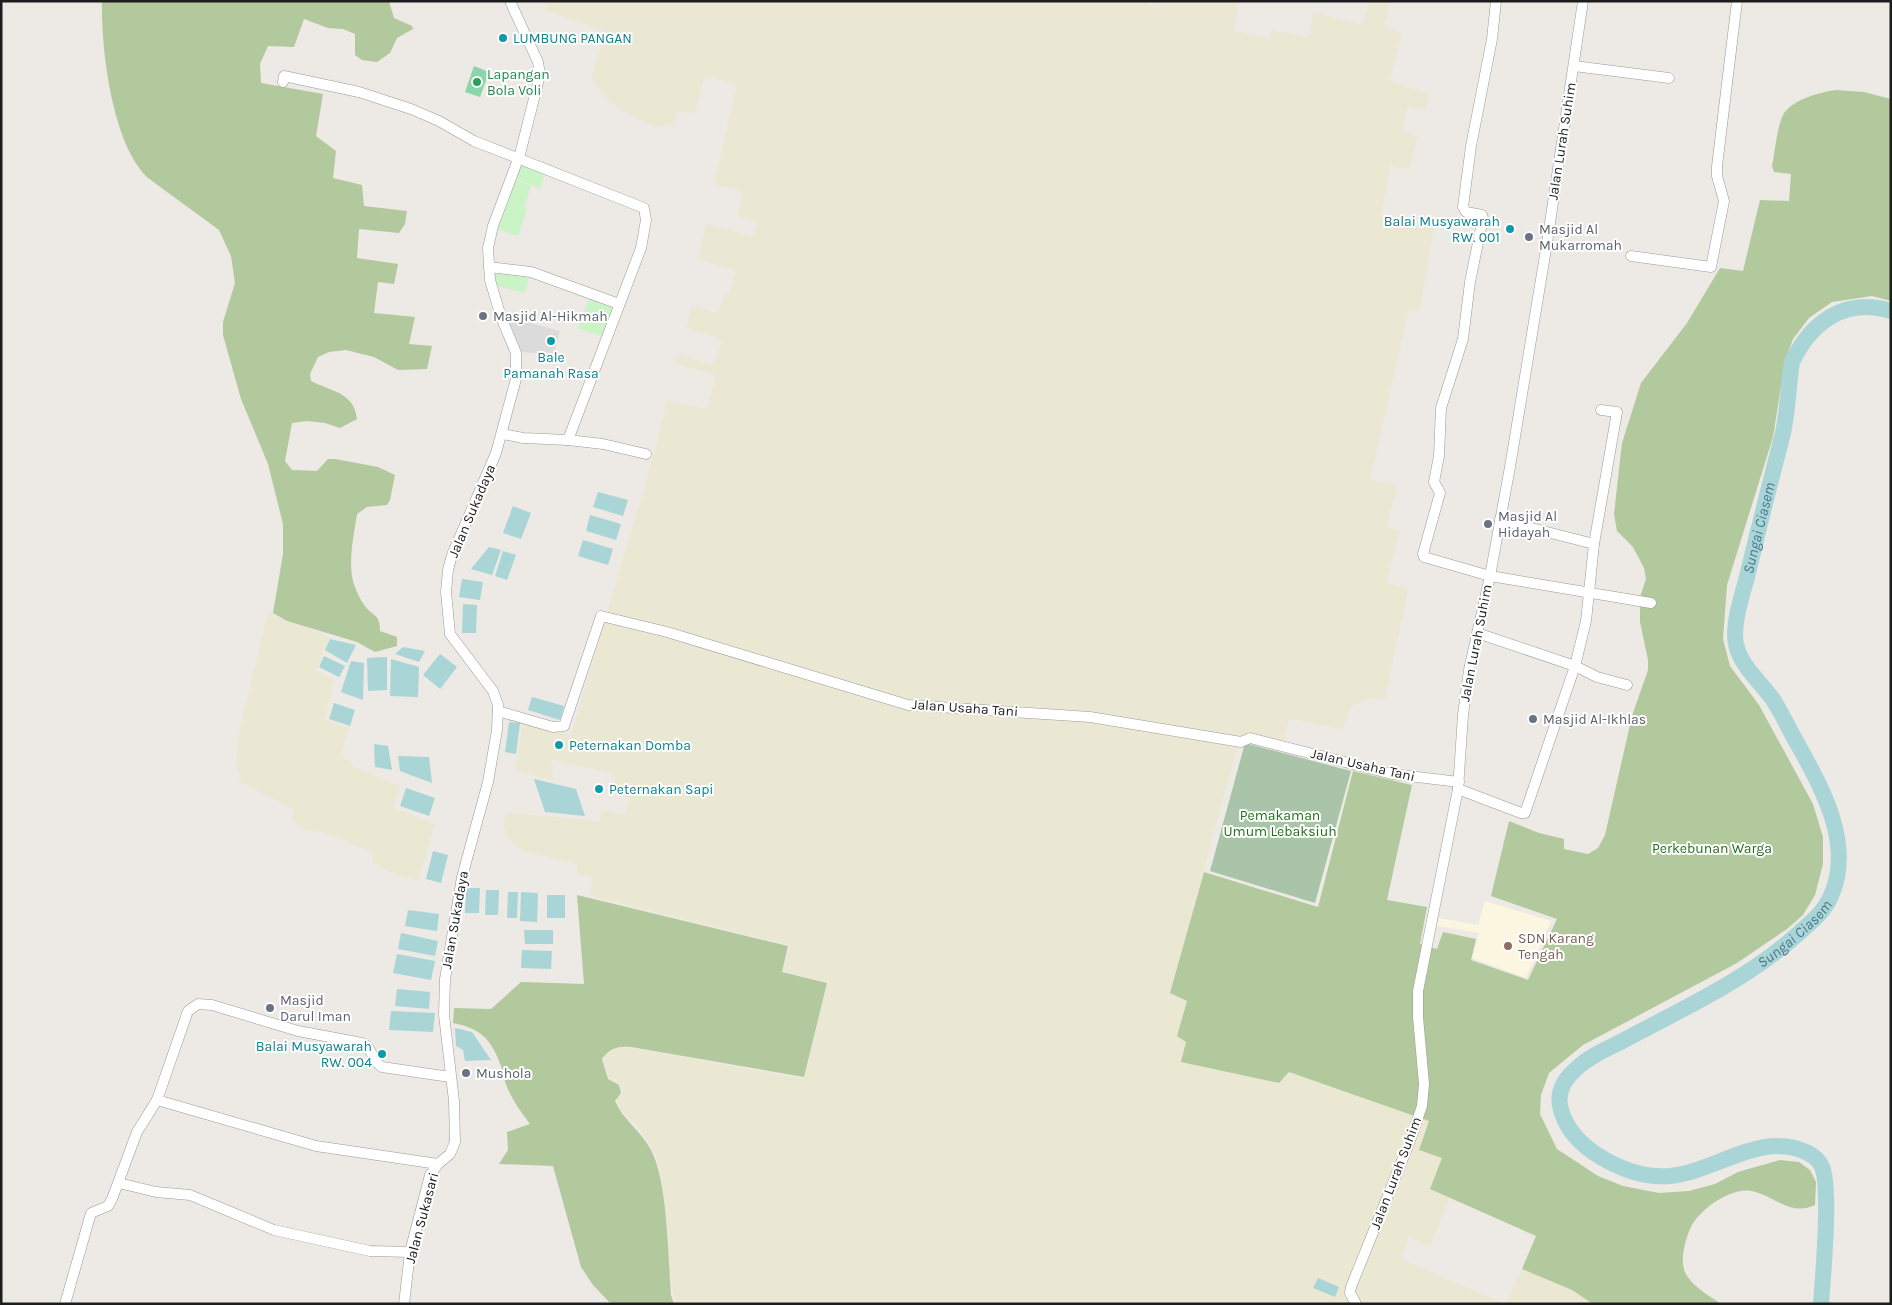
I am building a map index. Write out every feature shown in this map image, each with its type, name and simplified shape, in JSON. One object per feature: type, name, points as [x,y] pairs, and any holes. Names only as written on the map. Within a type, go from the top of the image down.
[{"type":"street","name":"Jalan Sukadaya","points":[[438,1164],[450,1154],[455,1142],[455,1118],[445,1025],[444,960],[494,758],[498,711],[496,699],[488,682],[450,634],[446,592],[448,570],[502,434],[516,379],[517,360],[496,302],[489,267],[490,239],[518,159],[539,84],[540,68],[510,1]]},
{"type":"street","points":[[1496,1],[1492,40],[1471,146],[1463,207],[1466,212],[1482,215],[1483,218],[1469,288],[1463,339],[1441,408],[1439,456],[1434,482],[1440,493],[1423,554],[1424,557],[1490,576],[1651,603]]},
{"type":"street","name":"Jalan Lurah Suhim","points":[[1356,1304],[1350,1293],[1351,1286],[1408,1148],[1422,1106],[1424,1084],[1418,1017],[1418,991],[1458,786],[1466,686],[1490,576],[1536,314],[1583,1]]},
{"type":"street","points":[[1631,256],[1710,267],[1724,201],[1717,176],[1717,166],[1737,1]]},
{"type":"street","points":[[1574,66],[1669,78]]},
{"type":"street","points":[[283,82],[284,76],[375,97],[439,121],[474,141],[644,208],[646,220],[641,248],[568,440]]},
{"type":"street","points":[[489,267],[531,272],[619,304]]},
{"type":"street","points":[[1574,666],[1585,630],[1594,544],[1617,412],[1601,410]]},
{"type":"street","points":[[502,434],[533,439],[603,444],[646,454]]},
{"type":"street","points":[[1500,520],[1594,544]]},
{"type":"street","name":"Jalan Usaha Tani","points":[[498,711],[554,727],[564,726],[602,617],[676,634],[908,705],[1090,717],[1241,742],[1250,738],[1392,774],[1458,786],[1525,813],[1574,666]]},
{"type":"street","points":[[1477,633],[1574,666],[1597,677],[1627,685]]},
{"type":"street","points":[[65,1304],[91,1213],[108,1206],[137,1132],[157,1100],[188,1011],[198,1004],[212,1005],[298,1031],[362,1043],[368,1046],[375,1062],[382,1067],[450,1077]]},
{"type":"street","points":[[157,1100],[316,1146],[438,1164]]},
{"type":"street","name":"Jalan Sukasari","points":[[404,1304],[410,1252],[430,1175],[438,1164]]},
{"type":"street","points":[[118,1183],[140,1189],[197,1197],[274,1230],[370,1252],[410,1252]]},
{"type":"shaded area","points":[[548,1],[1140,1],[1158,6],[1159,1],[1239,1],[1234,31],[1269,38],[1272,30],[1308,38],[1314,12],[1363,25],[1369,1],[1390,1],[1384,27],[1402,32],[1390,81],[1430,94],[1425,110],[1407,106],[1402,132],[1418,136],[1409,169],[1390,166],[1381,217],[1434,227],[1420,310],[1409,309],[1370,480],[1398,485],[1386,527],[1400,531],[1386,583],[1408,589],[1385,699],[1371,698],[1351,706],[1343,729],[1289,719],[1283,744],[1249,736],[1238,744],[1170,993],[1187,1001],[1177,1035],[1186,1041],[1181,1062],[1289,1071],[1430,1121],[1420,1150],[1442,1158],[1430,1188],[1450,1197],[1430,1246],[1408,1238],[1401,1259],[1505,1304],[676,1304],[670,1275],[668,1231],[660,1167],[653,1149],[637,1126],[622,1112],[616,1101],[622,1094],[620,1085],[609,1079],[603,1059],[610,1052],[620,1048],[631,1048],[804,1079],[828,982],[783,971],[790,945],[590,896],[592,876],[577,874],[578,865],[523,850],[514,845],[506,834],[504,823],[505,815],[509,813],[599,821],[602,810],[625,815],[630,798],[612,792],[616,774],[551,760],[553,780],[515,771],[523,723],[571,735],[654,455],[667,401],[707,409],[716,374],[675,364],[678,354],[714,365],[722,340],[686,328],[692,306],[718,313],[724,294],[729,295],[736,271],[698,259],[706,224],[753,236],[757,221],[738,216],[743,191],[714,185],[737,84],[704,76],[695,114],[678,111],[674,124],[656,127],[648,124],[623,111],[606,98],[592,78],[605,31],[545,10]]},
{"type":"shaded area","points":[[502,315],[560,331],[554,354],[519,352]]},
{"type":"shaded area","points":[[268,612],[286,622],[306,627],[329,637],[316,671],[334,679],[325,720],[349,728],[340,756],[352,763],[351,766],[400,786],[393,808],[435,824],[418,881],[394,874],[372,862],[373,852],[321,831],[306,830],[292,821],[294,810],[240,781],[236,762],[240,728]]},
{"type":"shaded area","name":"SDN Karang Tengah","points":[[1485,901],[1551,921],[1526,978],[1472,958],[1479,933],[1437,926],[1439,918],[1478,925]]},
{"type":"shaded area","points":[[1522,1269],[1572,1290],[1593,1304],[1505,1304]]},
{"type":"green space","points":[[102,1],[389,1],[394,18],[412,26],[413,29],[397,38],[390,53],[377,62],[362,60],[355,55],[355,34],[343,29],[328,28],[304,19],[294,47],[268,46],[260,64],[261,83],[323,94],[316,136],[336,151],[333,178],[362,185],[364,206],[407,211],[405,224],[399,233],[359,229],[357,258],[398,264],[394,284],[378,282],[374,313],[415,317],[409,344],[432,346],[427,369],[398,370],[374,357],[346,350],[329,352],[318,357],[310,374],[311,381],[347,398],[352,403],[357,419],[340,428],[325,423],[307,421],[292,423],[285,461],[292,470],[317,471],[328,459],[335,459],[378,467],[395,475],[390,500],[387,505],[367,507],[357,514],[351,565],[353,581],[361,601],[379,621],[380,631],[397,637],[397,646],[375,652],[357,642],[287,621],[273,613],[283,554],[283,524],[268,464],[241,399],[223,335],[223,322],[235,283],[231,256],[219,230],[148,178],[136,163],[125,143],[111,95],[104,44]]},
{"type":"green space","name":"Lapangan Bola Voli","points":[[474,66],[489,72],[480,97],[465,92]]},
{"type":"green space","name":"Perkebunan Warga","points":[[1836,90],[1864,92],[1891,99],[1891,301],[1872,296],[1832,302],[1809,318],[1793,339],[1785,361],[1773,437],[1727,585],[1723,639],[1730,666],[1759,705],[1813,804],[1823,837],[1823,864],[1815,895],[1803,915],[1787,929],[1737,963],[1583,1045],[1549,1073],[1541,1095],[1540,1114],[1557,1149],[1598,1176],[1623,1186],[1659,1193],[1689,1191],[1715,1184],[1738,1172],[1780,1160],[1799,1162],[1810,1170],[1816,1182],[1815,1205],[1806,1208],[1790,1207],[1759,1193],[1743,1191],[1725,1196],[1716,1201],[1695,1220],[1686,1240],[1683,1260],[1684,1270],[1697,1287],[1721,1304],[1593,1304],[1572,1290],[1522,1269],[1536,1236],[1430,1189],[1442,1158],[1419,1150],[1429,1121],[1289,1072],[1279,1083],[1181,1062],[1186,1042],[1177,1036],[1187,1001],[1170,993],[1204,872],[1318,907],[1353,771],[1412,785],[1387,900],[1427,907],[1420,944],[1437,949],[1443,932],[1476,939],[1471,960],[1528,980],[1557,919],[1491,896],[1509,821],[1539,833],[1564,839],[1564,849],[1588,854],[1598,848],[1605,835],[1632,716],[1648,670],[1648,660],[1640,622],[1640,597],[1646,579],[1644,568],[1633,547],[1617,531],[1614,514],[1622,443],[1641,383],[1687,323],[1720,268],[1743,271],[1760,200],[1789,201],[1791,174],[1774,172],[1772,166],[1783,115],[1792,105],[1799,101]]},
{"type":"green space","points":[[520,163],[545,173],[540,188],[514,178]]},
{"type":"green space","points":[[514,179],[531,186],[524,207],[527,209],[518,236],[497,229]]},
{"type":"green space","points":[[490,268],[530,273],[525,293],[493,285]]},
{"type":"green space","points":[[590,296],[615,305],[604,337],[578,328]]},
{"type":"green space","name":"Pemakaman Umum Lebaksiuh","points":[[1245,743],[1351,771],[1315,903],[1210,871]]},
{"type":"green space","points":[[577,895],[788,946],[782,972],[827,983],[804,1077],[631,1047],[615,1048],[602,1059],[608,1079],[619,1085],[621,1093],[615,1101],[618,1108],[643,1137],[657,1164],[664,1200],[671,1295],[674,1304],[611,1304],[593,1285],[581,1267],[553,1166],[499,1164],[508,1150],[507,1132],[530,1124],[509,1092],[499,1062],[486,1038],[472,1029],[453,1023],[454,1008],[491,1009],[521,982],[584,984]]},
{"type":"water","points":[[598,492],[628,500],[623,516],[593,507]]},
{"type":"water","points":[[513,506],[531,513],[521,539],[503,533]]},
{"type":"water","points":[[590,515],[621,524],[616,540],[586,531]]},
{"type":"water","points":[[583,540],[613,549],[608,565],[578,556]]},
{"type":"water","points":[[489,547],[501,550],[492,575],[471,569]]},
{"type":"water","points":[[503,551],[516,555],[507,580],[495,576]]},
{"type":"water","points":[[462,579],[483,582],[480,600],[459,597]]},
{"type":"water","points":[[463,604],[477,605],[476,633],[462,633]]},
{"type":"water","points":[[330,639],[356,645],[347,663],[325,650]]},
{"type":"water","points":[[403,647],[425,651],[419,662],[395,654]]},
{"type":"water","points":[[440,654],[457,667],[440,689],[423,675]]},
{"type":"water","points":[[324,656],[345,666],[339,677],[319,667]]},
{"type":"water","points":[[387,657],[387,690],[368,691],[367,658]]},
{"type":"water","points":[[391,659],[419,667],[418,697],[390,696]]},
{"type":"water","points":[[351,661],[364,663],[363,700],[341,692]]},
{"type":"water","points":[[532,697],[564,706],[560,720],[528,710]]},
{"type":"water","points":[[334,703],[355,710],[350,726],[329,719]]},
{"type":"water","points":[[509,722],[520,723],[516,754],[505,752]]},
{"type":"water","points":[[374,744],[388,746],[392,770],[375,767]]},
{"type":"water","points":[[398,756],[429,757],[432,783],[400,771]]},
{"type":"water","points":[[534,779],[576,789],[585,816],[545,812]]},
{"type":"water","points":[[406,788],[435,798],[429,816],[400,806]]},
{"type":"water","points":[[433,851],[448,855],[441,883],[426,879]]},
{"type":"water","points":[[466,888],[480,888],[479,913],[465,913]]},
{"type":"water","points":[[486,890],[499,890],[498,915],[485,915]]},
{"type":"water","points":[[508,892],[518,892],[517,918],[507,918]]},
{"type":"water","points":[[521,892],[538,893],[537,922],[520,921]]},
{"type":"water","points":[[547,895],[565,895],[565,918],[547,918]]},
{"type":"water","points":[[408,910],[439,914],[437,931],[405,926]]},
{"type":"water","points":[[524,930],[553,930],[553,944],[525,944]]},
{"type":"water","points":[[401,933],[438,941],[435,956],[398,949]]},
{"type":"water","points":[[522,950],[552,951],[551,969],[521,968]]},
{"type":"water","points":[[397,954],[435,961],[431,980],[393,973]]},
{"type":"water","points":[[397,989],[430,992],[429,1009],[395,1006]]},
{"type":"water","points":[[391,1011],[435,1013],[433,1032],[389,1030]]},
{"type":"water","points":[[455,1028],[472,1032],[491,1060],[465,1061],[463,1050],[456,1046]]},
{"type":"water","points":[[1318,1278],[1339,1287],[1335,1297],[1313,1288]]},
{"type":"waterway","name":"Sungai Ciasem","points":[[1821,1304],[1826,1233],[1826,1193],[1822,1167],[1815,1157],[1791,1147],[1774,1146],[1739,1154],[1688,1173],[1670,1176],[1642,1174],[1624,1169],[1607,1161],[1592,1152],[1581,1142],[1571,1131],[1564,1118],[1560,1104],[1560,1092],[1572,1072],[1589,1059],[1718,990],[1760,964],[1812,921],[1830,898],[1837,878],[1839,858],[1837,838],[1825,798],[1777,706],[1742,660],[1736,644],[1735,628],[1740,601],[1784,428],[1792,362],[1809,335],[1831,316],[1844,310],[1859,307],[1891,311]]},
{"type":"place","name":"LUMBUNG PANGAN","points":[[503,38]]},
{"type":"place","name":"Lapangan Bola Voli","points":[[477,82]]},
{"type":"place","name":"Balai Musyawarah RW. 001","points":[[1510,229]]},
{"type":"place","name":"Masjid Al Mukarromah","points":[[1529,237]]},
{"type":"place","name":"Masjid Al-Hikmah","points":[[483,316]]},
{"type":"place","name":"Bale Pamanah Rasa","points":[[551,341]]},
{"type":"place","name":"Masjid Al Hidayah","points":[[1488,524]]},
{"type":"place","name":"Masjid Al-Ikhlas","points":[[1533,719]]},
{"type":"place","name":"Peternakan Domba","points":[[559,745]]},
{"type":"place","name":"Peternakan Sapi","points":[[599,789]]},
{"type":"place","name":"SDN Karang Tengah","points":[[1508,946]]},
{"type":"place","name":"Masjid Darul Iman","points":[[270,1008]]},
{"type":"place","name":"Balai Musyawarah RW. 004","points":[[382,1054]]},
{"type":"place","name":"Mushola","points":[[466,1073]]}]
